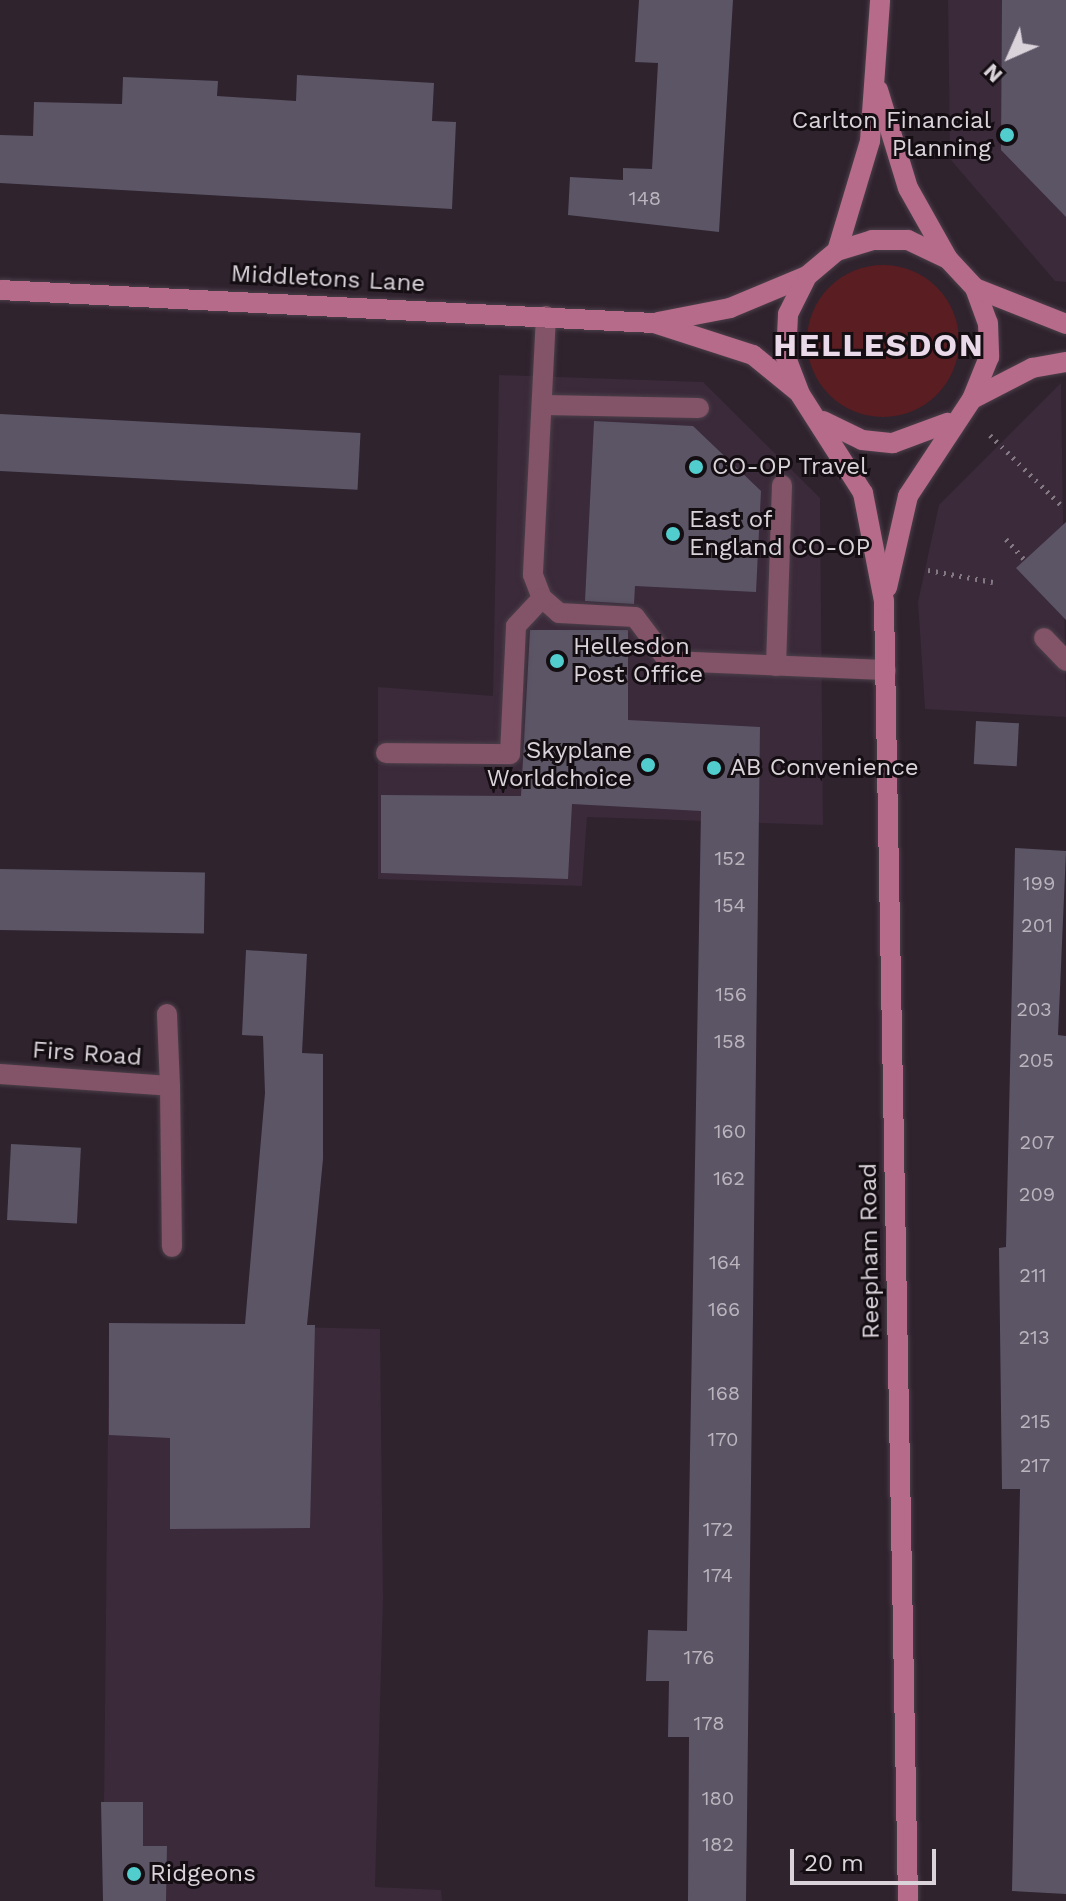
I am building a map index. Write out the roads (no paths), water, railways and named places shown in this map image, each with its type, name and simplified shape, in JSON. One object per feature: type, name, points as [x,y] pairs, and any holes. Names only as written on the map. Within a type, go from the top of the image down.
[{"type":"street","name":"Reepham Road","points":[[837,251],[878,90],[880,0]]},
{"type":"street","name":"Reepham Road","points":[[878,90],[908,188],[948,259],[975,288],[988,323],[989,357],[963,409],[908,496],[884,601]]},
{"type":"street","name":"Reepham Road","points":[[908,1901],[884,601],[863,493],[823,421],[800,394],[786,357],[788,314],[807,276],[837,251],[872,240],[908,240],[948,259]]},
{"type":"street","name":"Middletons Lane","points":[[654,323],[730,308],[807,276]]},
{"type":"street","points":[[975,288],[1066,324]]},
{"type":"street","name":"Middletons Lane","points":[[0,290],[654,323],[753,355],[800,394]]},
{"type":"street","points":[[546,316],[533,575],[542,598],[559,613],[635,617],[668,661],[886,670]]},
{"type":"street","points":[[963,409],[1032,368],[1066,362]]},
{"type":"street","points":[[542,405],[699,408]]},
{"type":"street","name":"Reepham Road","points":[[823,421],[862,440],[893,443],[926,436],[963,409]]},
{"type":"street","points":[[776,666],[782,485]]},
{"type":"street","points":[[386,753],[510,754],[516,626],[542,598]]},
{"type":"street","points":[[1044,638],[1066,661]]},
{"type":"street","name":"Firs Road","points":[[167,1014],[172,1247]]},
{"type":"street","name":"Firs Road","points":[[0,1074],[170,1086]]},
{"type":"place","name":"Carlton Financial Planning","points":[[1007,135]]},
{"type":"place","name":"CO-OP Travel","points":[[696,467]]},
{"type":"place","name":"East of England CO-OP","points":[[673,534]]},
{"type":"place","name":"Hellesdon Post Office","points":[[557,661]]},
{"type":"place","name":"Skyplane Worldchoice","points":[[648,765]]},
{"type":"place","name":"AB Convenience","points":[[714,768]]},
{"type":"place","name":"Ridgeons","points":[[134,1874]]},
{"type":"district","name":"HELLESDON","points":[[879,345]]}]
